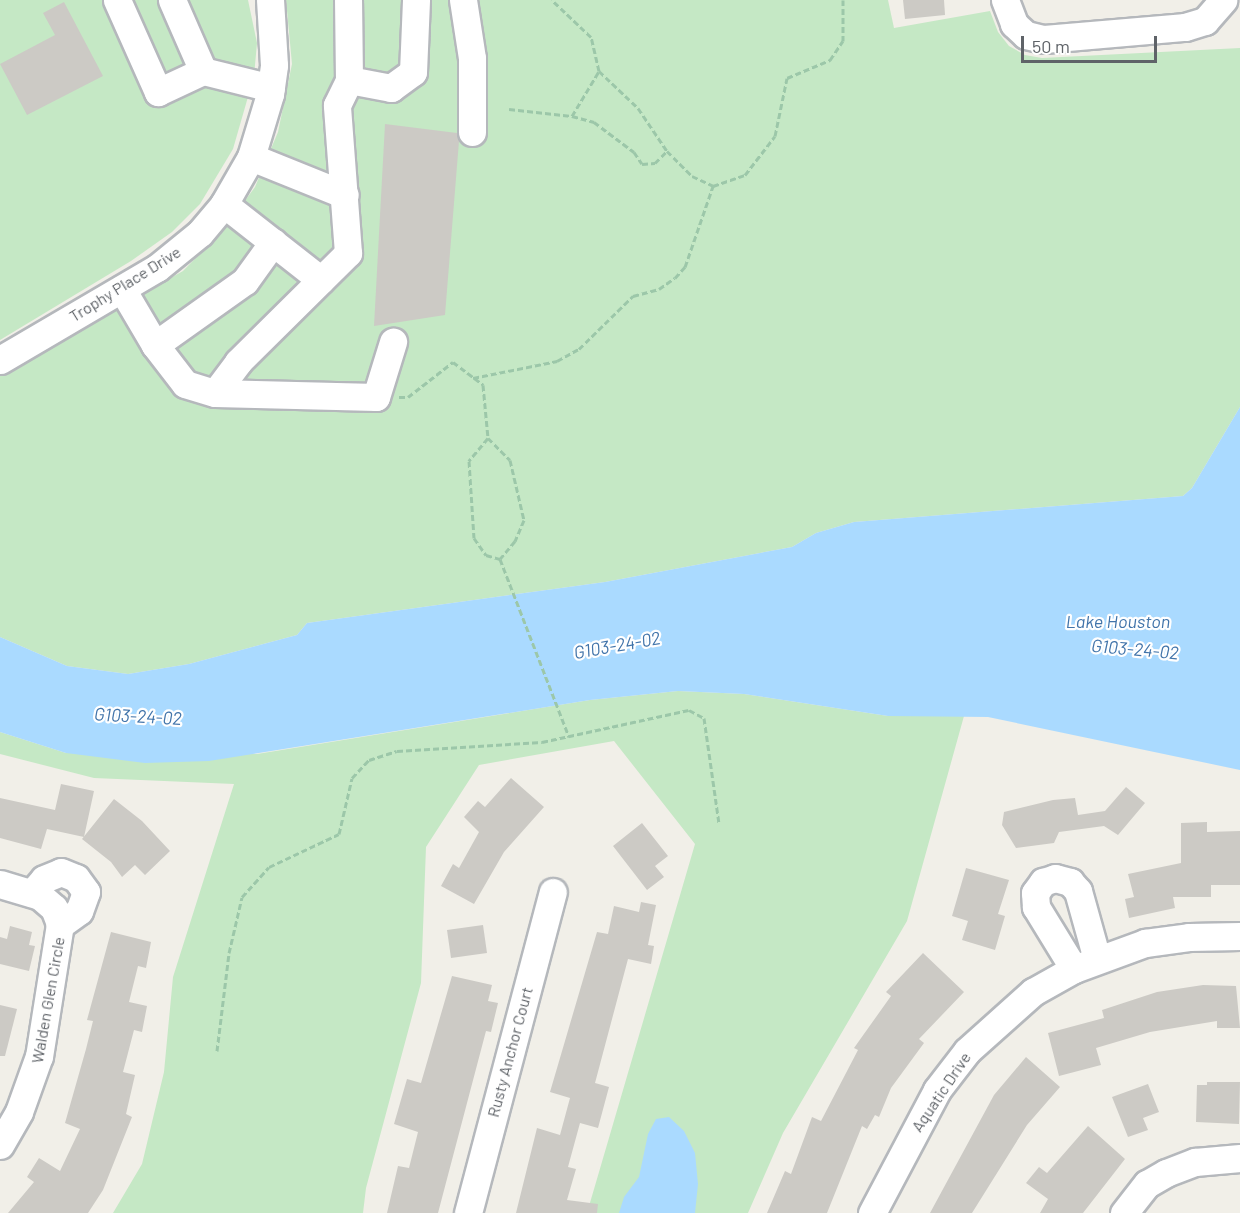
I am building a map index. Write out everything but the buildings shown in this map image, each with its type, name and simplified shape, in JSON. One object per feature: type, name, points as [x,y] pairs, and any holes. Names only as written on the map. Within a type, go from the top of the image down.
[{"type":"street","points":[[117,0],[158,92],[203,71],[270,88]]},
{"type":"street","points":[[172,0],[203,71]]},
{"type":"street","points":[[215,393],[238,362],[348,252],[337,105],[350,80],[348,0]]},
{"type":"street","points":[[350,80],[391,88],[412,72],[416,0]]},
{"type":"street","points":[[463,0],[472,58],[472,132]]},
{"type":"street","points":[[1005,0],[1014,24],[1026,35],[1044,39],[1117,35],[1205,21],[1223,0]]},
{"type":"street","name":"Trophy Place Drive","points":[[0,360],[180,251],[224,204],[251,157],[270,88],[274,65],[268,3]]},
{"type":"street","points":[[251,157],[345,195]]},
{"type":"street","points":[[224,204],[321,280]]},
{"type":"street","points":[[155,345],[245,281],[273,242]]},
{"type":"street","points":[[122,288],[155,345],[185,384],[215,393],[376,397],[393,342]]},
{"type":"street","points":[[32,893],[44,879],[61,872],[76,878],[86,892],[79,911],[60,925]]},
{"type":"street","name":"Walden Glen Circle","points":[[0,884],[32,893],[49,902],[60,925],[39,1056],[20,1112],[0,1145]]},
{"type":"street","name":"Rusty Anchor Court","points":[[468,1213],[553,892]]},
{"type":"street","name":"Aquatic Drive","points":[[872,1213],[937,1090],[967,1051],[1025,998],[1085,964],[1145,943],[1189,937],[1240,936]]},
{"type":"street","points":[[1124,1213],[1148,1184],[1195,1162],[1240,1158]]},
{"type":"path","points":[[552,0],[591,37],[599,71],[638,108],[667,151],[692,176],[712,186],[745,175],[775,136],[787,78],[830,60],[843,41],[843,0]]},
{"type":"path","points":[[572,116],[599,71]]},
{"type":"path","points":[[509,109],[572,116],[594,122],[634,152],[642,164],[655,163],[667,151]]},
{"type":"path","points":[[474,378],[557,361],[579,349],[633,297],[659,289],[675,278],[685,267],[712,186]]},
{"type":"path","points":[[376,397],[408,397],[453,362],[483,385],[489,438],[510,460],[524,520],[515,541],[500,559]]},
{"type":"path","points":[[489,438],[469,461],[474,538],[486,555],[500,559]]},
{"type":"path","points":[[500,559],[568,737]]},
{"type":"path","points":[[217,1051],[229,953],[242,897],[269,867],[339,834],[352,778],[369,760],[397,751],[568,737],[689,710],[704,718],[719,824]]},
{"type":"green space","points":[[0,0],[248,0],[257,43],[254,76],[233,149],[200,204],[172,232],[131,261],[0,340]]},
{"type":"green space","points":[[286,0],[888,0],[894,28],[990,11],[998,32],[1009,46],[1025,55],[1042,58],[1240,48],[1240,407],[1192,488],[1183,496],[854,522],[816,533],[792,547],[605,582],[307,623],[297,635],[189,664],[128,674],[67,666],[0,637],[0,374],[183,271],[225,228],[255,187],[278,132],[292,64]]},
{"type":"green space","points":[[678,691],[744,694],[888,716],[964,716],[907,921],[783,1133],[748,1213],[587,1213],[695,844],[614,741],[479,765],[426,847],[421,983],[366,1188],[363,1213],[113,1213],[142,1164],[164,1072],[173,977],[234,784],[94,778],[0,754],[0,732],[66,753],[257,754],[590,700]]},
{"type":"water","name":"Lake Houston","points":[[1240,407],[1240,770],[988,717],[888,716],[744,694],[678,691],[590,700],[209,761],[145,763],[66,753],[0,732],[0,637],[67,666],[128,674],[189,664],[297,635],[307,623],[605,582],[792,547],[816,533],[854,522],[1183,496],[1192,488]]},
{"type":"water","points":[[669,1117],[684,1131],[695,1153],[698,1184],[695,1213],[619,1213],[624,1197],[639,1177],[648,1134],[656,1119]]},
{"type":"water label","name":"G103-24-02","points":[[617,645]]},
{"type":"water label","name":"G103-24-02","points":[[1135,649]]},
{"type":"water label","name":"G103-24-02","points":[[138,716]]}]
